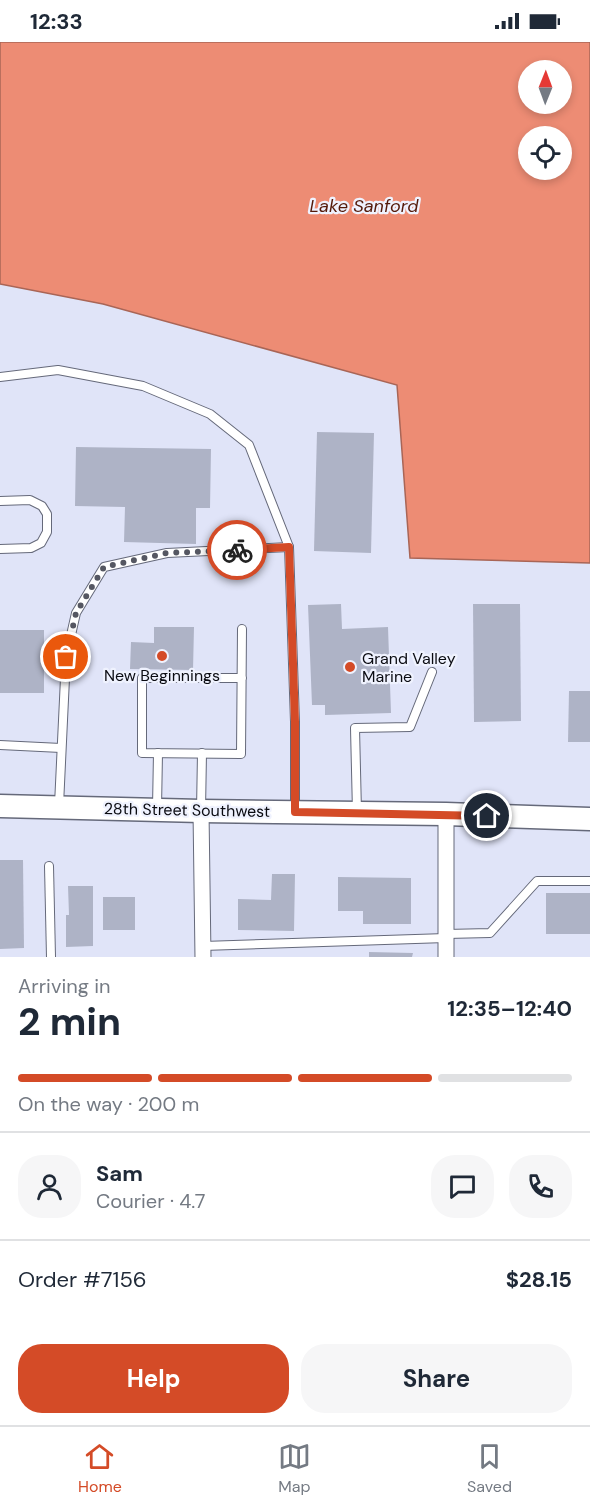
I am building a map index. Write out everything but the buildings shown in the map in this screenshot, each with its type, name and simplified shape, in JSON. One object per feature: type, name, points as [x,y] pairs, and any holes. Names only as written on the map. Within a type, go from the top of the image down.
[{"type":"main road","name":"28th Street Southwest","points":[[0,806],[446,814],[590,819]]},
{"type":"street","points":[[201,811],[203,952]]},
{"type":"street","points":[[446,814],[446,957]]},
{"type":"lane","points":[[0,377],[58,370],[143,386],[210,414],[249,445],[289,547],[295,722],[295,812]]},
{"type":"lane","points":[[0,501],[30,500],[42,506],[47,514],[47,532],[41,543],[31,548],[0,549]]},
{"type":"lane","points":[[59,807],[66,657],[76,613],[104,567],[167,553],[289,547]]},
{"type":"lane","points":[[242,629],[242,678],[241,754],[142,753],[142,678],[242,678]]},
{"type":"lane","points":[[357,813],[355,728],[410,727],[432,672]]},
{"type":"lane","points":[[0,745],[61,748]]},
{"type":"lane","points":[[157,810],[158,753]]},
{"type":"lane","points":[[201,811],[202,753]]},
{"type":"lane","points":[[49,866],[51,957]]},
{"type":"lane","points":[[203,952],[490,933],[537,882],[590,881]]},
{"type":"water","name":"Lake Sanford","points":[[0,42],[590,42],[590,563],[410,558],[397,385],[103,304],[0,284]]},
{"type":"way so far","points":[[66,657],[76,613],[104,567],[167,553],[237,550]]},
{"type":"place","name":"New Beginnings","points":[[162,656]]},
{"type":"place","name":"Grand Valley Marine","points":[[350,667]]},
{"type":"route","points":[[237,550],[289,547],[295,722],[295,812],[487,816]]}]
